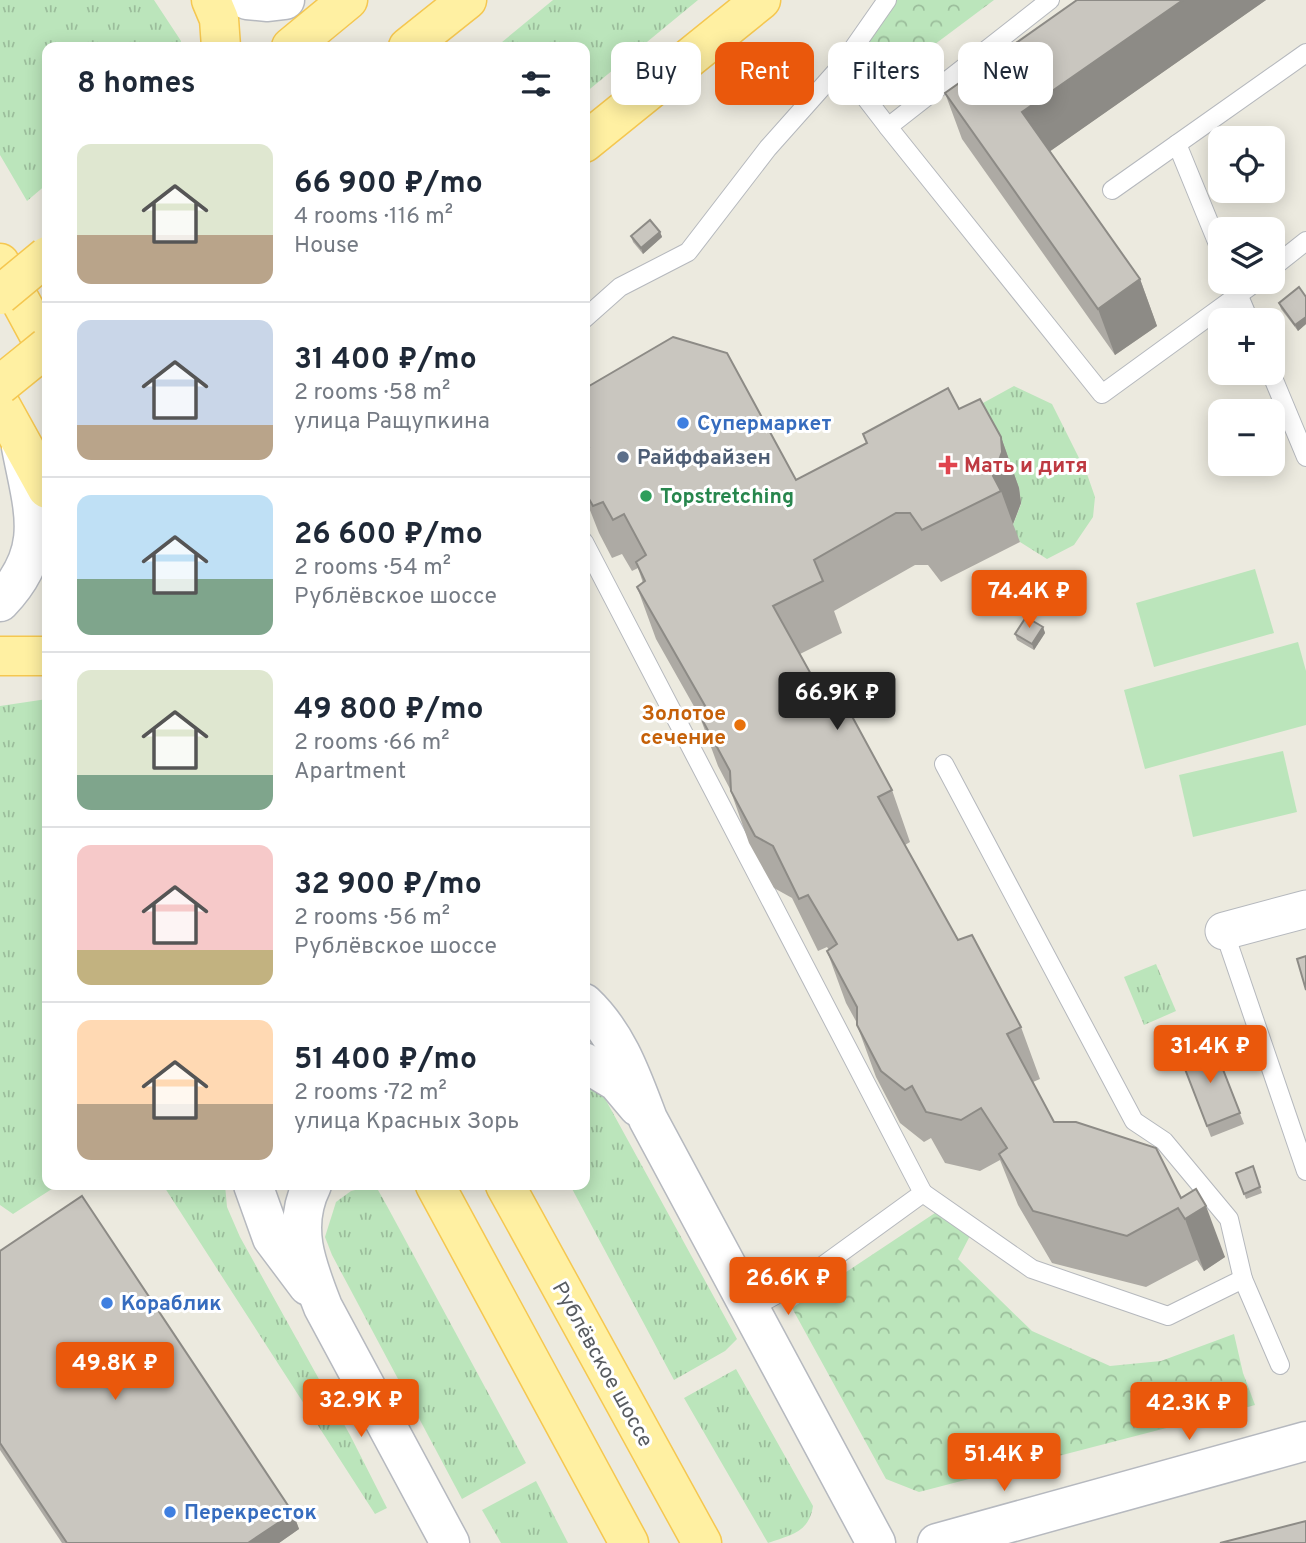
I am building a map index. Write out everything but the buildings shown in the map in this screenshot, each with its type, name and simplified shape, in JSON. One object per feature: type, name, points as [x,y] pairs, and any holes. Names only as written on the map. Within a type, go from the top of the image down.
[{"type":"main road","points":[[211,0],[219,19],[221,42]]},
{"type":"main road","points":[[297,42],[348,0]]},
{"type":"main road","points":[[414,42],[467,0]]},
{"type":"main road","points":[[590,138],[761,0]]},
{"type":"main road","points":[[0,263],[14,305],[42,341]]},
{"type":"main road","points":[[14,305],[42,263]]},
{"type":"main road","points":[[0,385],[42,352]]},
{"type":"main road","points":[[0,404],[42,480]]},
{"type":"main road","points":[[0,656],[42,656]]},
{"type":"main road","points":[[437,1190],[629,1543]]},
{"type":"main road","name":"Рублёвское шоссе","points":[[508,1190],[702,1543]]},
{"type":"street","points":[[247,0],[285,0]]},
{"type":"street","points":[[0,601],[16,585],[34,545],[34,513],[20,441]]},
{"type":"street","points":[[1224,932],[1306,909]]},
{"type":"street","points":[[590,1009],[598,1016],[622,1053],[648,1119],[876,1543]]},
{"type":"street","points":[[590,1066],[617,1082],[648,1119]]},
{"type":"street","points":[[255,1190],[272,1238],[323,1307]]},
{"type":"street","points":[[310,1190],[301,1220],[302,1238],[308,1267],[323,1307],[450,1543]]},
{"type":"street","points":[[937,1543],[1306,1441]]},
{"type":"lane","points":[[857,42],[887,0]]},
{"type":"lane","points":[[888,127],[1050,0]]},
{"type":"lane","points":[[1112,190],[1306,53]]},
{"type":"lane","points":[[590,314],[620,287],[688,252],[768,148],[828,80]]},
{"type":"lane","points":[[871,105],[1102,394],[1230,294]]},
{"type":"lane","points":[[1177,144],[1208,220]]},
{"type":"lane","points":[[1285,258],[1306,241]]},
{"type":"lane","points":[[1276,385],[1306,457]]},
{"type":"lane","points":[[590,554],[923,1193],[1032,1269],[1168,1316],[1244,1279]]},
{"type":"lane","points":[[944,764],[1134,1121],[1164,1141],[1229,1219],[1244,1279],[1280,1365]]},
{"type":"lane","points":[[1224,932],[1306,1171]]},
{"type":"lane","points":[[750,1309],[803,1280],[923,1193]]},
{"type":"green space","points":[[0,0],[154,0],[181,42],[42,42],[42,188],[27,201],[0,155]]},
{"type":"green space","points":[[553,0],[698,0],[647,42],[611,42],[611,72],[590,89],[590,42],[502,42]]},
{"type":"green space","points":[[887,0],[994,0],[938,42],[859,42]]},
{"type":"green space","points":[[1014,386],[1052,404],[1087,474],[1095,497],[1093,517],[1074,545],[1047,559],[1020,542],[1012,527],[1021,504],[1019,488],[999,451],[941,426]]},
{"type":"green space","points":[[1255,569],[1274,633],[1154,667],[1136,603]]},
{"type":"green space","points":[[1298,642],[1306,671],[1306,725],[1145,769],[1124,690]]},
{"type":"green space","points":[[42,700],[42,1190],[50,1190],[13,1214],[0,1205],[0,706]]},
{"type":"green space","points":[[1283,751],[1297,812],[1193,837],[1179,775]]},
{"type":"green space","points":[[1156,964],[1176,1011],[1144,1025],[1124,977]]},
{"type":"green space","points":[[590,1081],[597,1084],[737,1339],[725,1351],[674,1380],[573,1190],[590,1190]]},
{"type":"green space","points":[[166,1190],[225,1190],[227,1207],[240,1237],[350,1435],[387,1508],[375,1514]]},
{"type":"green space","points":[[378,1190],[526,1463],[462,1499],[332,1255],[325,1237],[336,1202],[351,1191]]},
{"type":"green space","points":[[944,1207],[974,1228],[958,1259],[1032,1331],[1110,1366],[1161,1361],[1234,1334],[1243,1373],[1255,1405],[919,1492],[886,1479],[792,1308]]},
{"type":"green space","points":[[736,1369],[813,1506],[807,1522],[797,1532],[768,1543],[684,1398]]},
{"type":"green space","points":[[536,1481],[568,1543],[501,1543],[482,1510]]},
{"type":"place","name":"Супермаркет","points":[[683,423]]},
{"type":"place","name":"Райффайзен","points":[[623,457]]},
{"type":"place","name":"Мать и дитя","points":[[948,465]]},
{"type":"place","name":"Topstretching","points":[[646,496]]},
{"type":"place","name":"Золотое сечение","points":[[740,725]]},
{"type":"place","name":"Кораблик","points":[[107,1303]]},
{"type":"place","name":"Перекресток","points":[[170,1512]]}]
